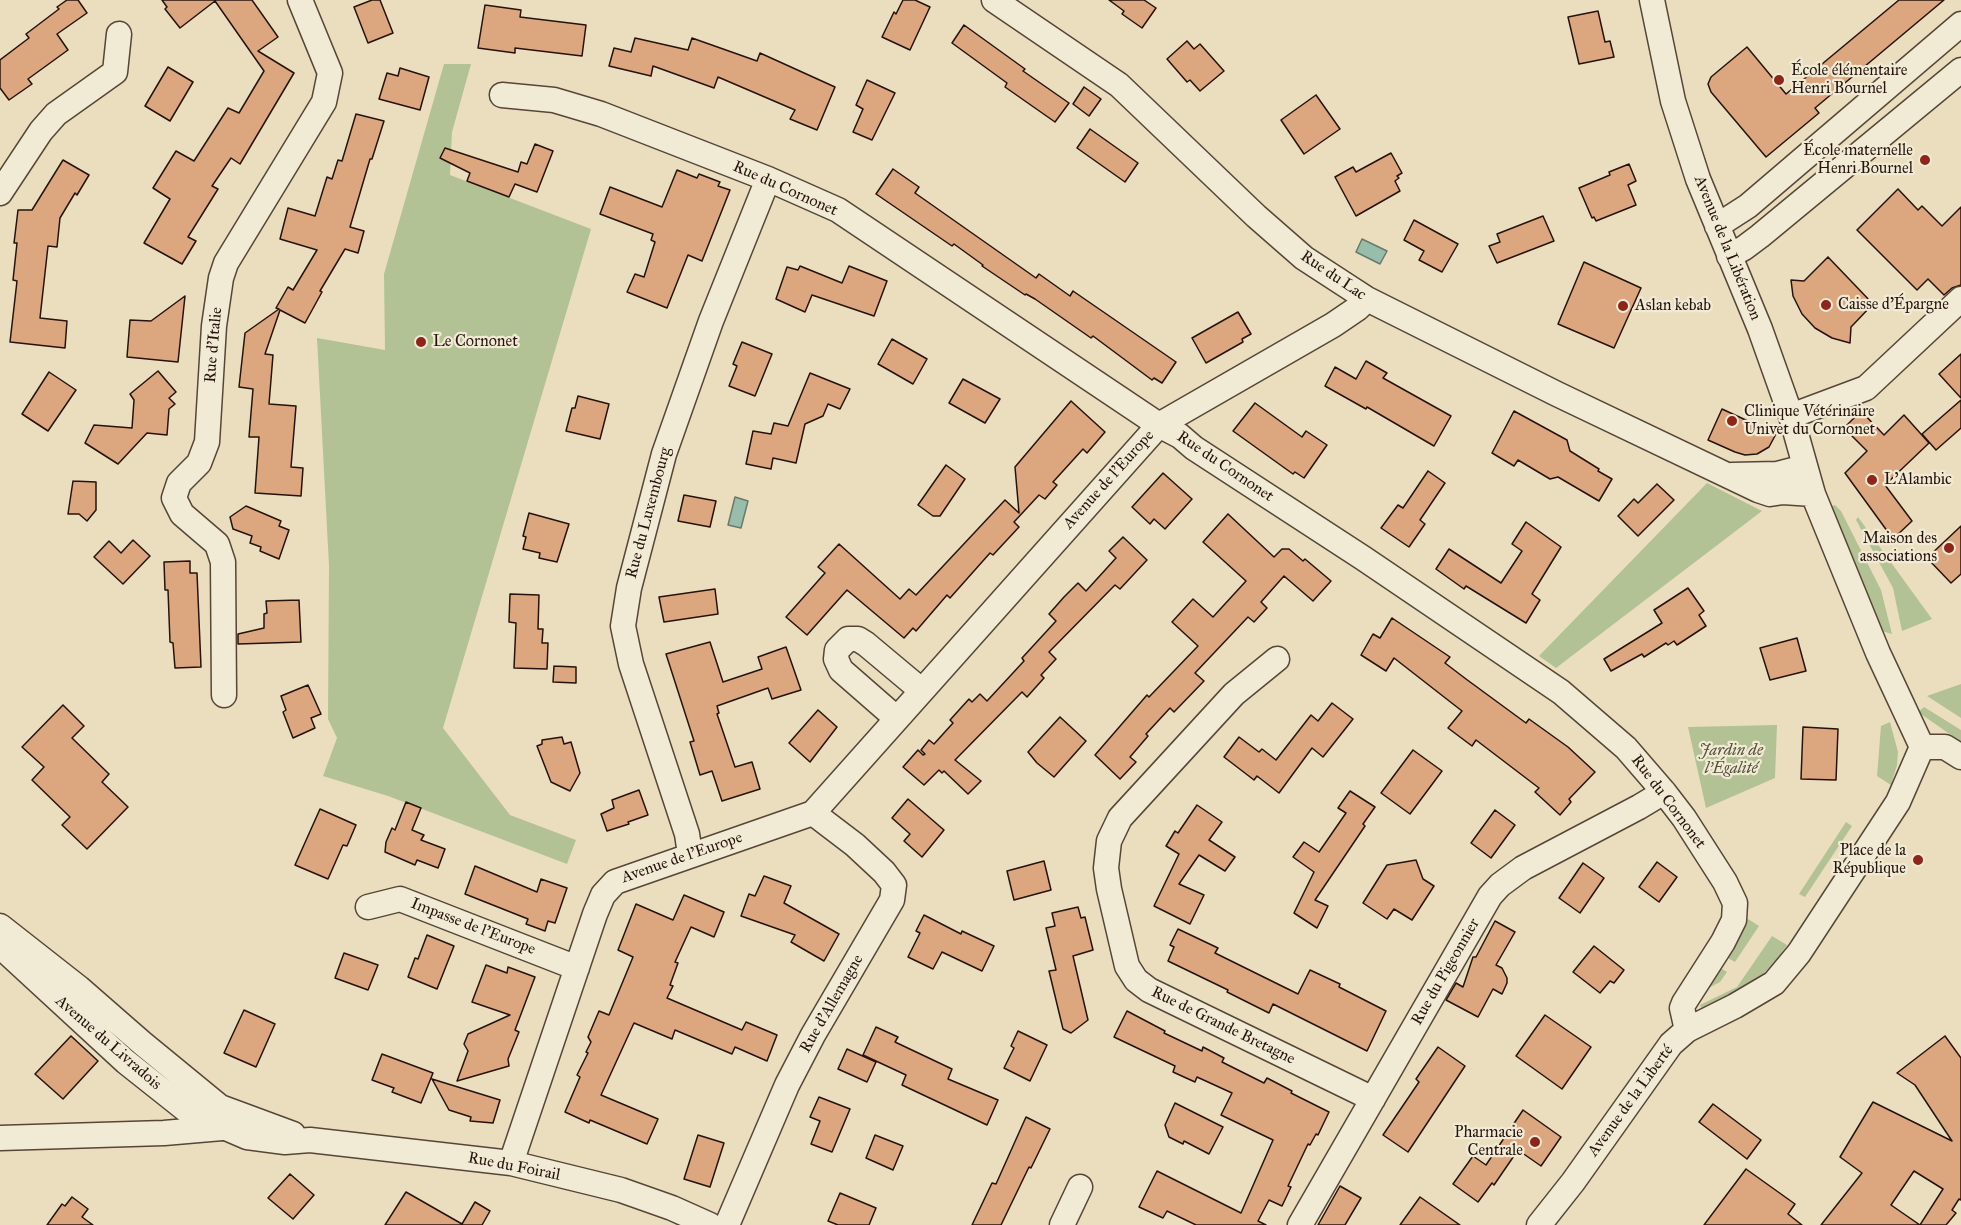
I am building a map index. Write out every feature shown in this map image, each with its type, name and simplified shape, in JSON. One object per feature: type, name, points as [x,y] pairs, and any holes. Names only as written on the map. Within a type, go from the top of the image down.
[{"type":"street","name":"Rue d'Italie","points":[[224,695],[223,562],[217,544],[182,514],[174,498],[179,483],[199,463],[207,442],[214,326],[221,279],[226,263],[324,102],[330,73],[300,0]]},
{"type":"street","name":"Rue du Lac","points":[[994,0],[1119,85],[1256,216],[1304,258],[1367,299],[1724,475],[1770,494],[1783,492],[1813,494]]},
{"type":"street","name":"Avenue de la Libération","points":[[1652,0],[1673,101],[1698,179],[1760,329],[1791,416],[1813,494],[1878,653],[1922,747]]},
{"type":"street","points":[[1717,226],[1748,207],[1961,24]]},
{"type":"street","points":[[0,193],[41,131],[56,114],[114,72],[119,34]]},
{"type":"street","points":[[1729,256],[1760,236],[1961,70]]},
{"type":"street","name":"Rue du Cornonet","points":[[502,95],[554,100],[601,114],[768,179],[837,210],[1538,675],[1595,719],[1626,748],[1684,818],[1725,882],[1735,903],[1734,920],[1723,942],[1682,1008],[1687,1030]]},
{"type":"street","name":"Rue du Luxembourg","points":[[690,854],[687,834],[631,664],[623,626],[629,588],[664,454],[711,321],[768,179]]},
{"type":"street","name":"Avenue de l'Europe","points":[[511,1163],[603,895],[615,882],[813,813],[1159,425],[1333,325],[1367,299]]},
{"type":"street","points":[[1791,416],[1866,388],[1961,299]]},
{"type":"street","name":"Rue du Lac","points":[[1724,475],[1777,474],[1804,467]]},
{"type":"street","points":[[896,718],[841,670],[836,659],[837,650],[848,639],[858,639],[921,690]]},
{"type":"street","name":"Rue de Grande Bretagne","points":[[1277,659],[1234,694],[1120,818],[1109,841],[1106,868],[1108,890],[1127,966],[1136,980],[1149,990],[1372,1099]]},
{"type":"street","points":[[1922,747],[1946,747],[1961,757]]},
{"type":"street","name":"Avenue de la Liberté","points":[[1539,1225],[1573,1182],[1671,1044],[1687,1030],[1774,983],[1799,953],[1893,810],[1922,747]]},
{"type":"street","name":"Rue du Pigeonnier","points":[[1300,1225],[1490,896],[1500,885],[1523,868],[1664,792]]},
{"type":"street","name":"Rue d'Allemagne","points":[[727,1225],[787,1085],[813,1035],[892,900],[894,885],[884,872],[855,845],[813,813]]},
{"type":"street","name":"Impasse de l'Europe","points":[[368,907],[400,898],[577,968]]},
{"type":"street","name":"Avenue du Livradois","points":[[0,926],[79,988],[222,1117]]},
{"type":"street","name":"Avenue du Livradois","points":[[0,946],[126,1062],[189,1112]]},
{"type":"street","points":[[164,1133],[189,1112]]},
{"type":"street","name":"Rue du Foirail","points":[[189,1112],[222,1117],[310,1140],[511,1163],[621,1190],[672,1208],[710,1225]]},
{"type":"street","name":"Rue du Foirail","points":[[0,1138],[164,1133],[222,1117]]},
{"type":"street","points":[[1062,1225],[1080,1187]]},
{"type":"green space","points":[[444,64],[471,64],[452,132],[450,175],[591,229],[443,728],[510,815],[576,840],[567,864],[388,796],[323,776],[337,738],[328,719],[329,566],[317,338],[385,350],[384,274]]},
{"type":"green space","points":[[1707,483],[1762,511],[1556,668],[1539,656]]},
{"type":"green space","points":[[1835,505],[1841,511],[1881,590],[1892,634],[1882,631],[1828,507]]},
{"type":"green space","points":[[1858,517],[1932,619],[1902,631],[1893,588],[1856,520]]},
{"type":"green space","points":[[1961,684],[1961,718],[1927,696]]},
{"type":"green space","points":[[1924,707],[1961,730],[1961,742],[1918,712]]},
{"type":"green space","points":[[1890,722],[1898,752],[1891,785],[1877,776],[1881,726]]},
{"type":"green space","name":"Jardin de l'Égalité","points":[[1777,725],[1775,778],[1706,808],[1688,727]]},
{"type":"green space","points":[[1846,822],[1852,826],[1805,897],[1799,894]]},
{"type":"green space","points":[[1748,919],[1759,926],[1735,962],[1726,957],[1719,967],[1727,972],[1720,982],[1701,990]]},
{"type":"green space","points":[[1772,936],[1787,945],[1763,974],[1734,993],[1701,1008],[1700,1005],[1737,987]]},
{"type":"shaded area","points":[[1362,239],[1387,251],[1380,264],[1356,252]]},
{"type":"shaded area","points":[[735,497],[748,501],[741,528],[728,525]]},
{"type":"building","points":[[67,0],[78,0],[87,13],[57,34],[68,50],[28,79],[32,84],[9,100],[0,88],[0,60],[29,38],[26,34],[59,9],[57,7]]},
{"type":"building","points":[[162,0],[252,0],[278,37],[258,51],[294,73],[240,164],[231,158],[212,186],[218,189],[188,237],[196,241],[182,264],[144,243],[170,199],[153,188],[176,151],[194,161],[228,108],[239,113],[264,71],[215,1],[180,28],[165,9],[167,7]]},
{"type":"building","points":[[372,0],[380,0],[393,33],[368,43],[354,7]]},
{"type":"building","points":[[903,0],[915,0],[930,7],[910,50],[882,37],[894,12],[896,14]]},
{"type":"building","points":[[1109,0],[1144,0],[1156,8],[1142,28],[1122,14],[1124,11]]},
{"type":"building","points":[[1899,0],[1944,0],[1815,108],[1819,113],[1766,157],[1711,92],[1708,84],[1711,77],[1747,47],[1786,94]]},
{"type":"building","points":[[485,5],[521,10],[520,17],[586,25],[582,56],[515,48],[515,53],[478,48]]},
{"type":"building","points":[[1598,11],[1605,42],[1610,41],[1614,57],[1579,64],[1568,17]]},
{"type":"building","points":[[964,25],[1069,103],[1055,122],[1005,87],[1007,83],[952,43]]},
{"type":"building","points":[[635,38],[688,50],[692,38],[757,61],[760,53],[835,87],[817,130],[790,119],[795,110],[718,77],[714,88],[653,66],[651,76],[609,66],[614,48],[631,52]]},
{"type":"building","points":[[1187,41],[1194,49],[1200,44],[1224,71],[1200,91],[1190,80],[1187,82],[1167,59]]},
{"type":"building","points":[[168,67],[193,82],[170,121],[145,106]]},
{"type":"building","points":[[400,68],[429,77],[420,110],[379,99],[387,73],[398,76]]},
{"type":"building","points":[[867,80],[895,93],[872,140],[853,132],[863,109],[856,105]]},
{"type":"building","points":[[1084,87],[1101,99],[1089,116],[1073,104]]},
{"type":"building","points":[[1316,95],[1340,129],[1304,154],[1281,120]]},
{"type":"building","points":[[356,114],[384,121],[350,227],[364,231],[358,253],[345,249],[320,291],[322,292],[305,323],[280,310],[265,354],[273,355],[269,404],[296,406],[291,467],[303,468],[301,496],[255,493],[259,437],[249,437],[253,389],[239,387],[245,333],[279,309],[276,308],[288,287],[293,290],[317,250],[280,239],[288,208],[315,216],[327,177],[332,179],[338,160],[342,161]]},
{"type":"building","points":[[1090,129],[1138,163],[1125,182],[1077,148]]},
{"type":"building","points":[[535,144],[553,151],[537,192],[515,184],[509,197],[467,181],[470,173],[440,158],[445,148],[518,172],[521,162],[527,164]]},
{"type":"building","points":[[1391,153],[1402,173],[1395,181],[1400,191],[1356,216],[1335,177],[1353,167],[1356,172]]},
{"type":"building","points":[[63,160],[89,175],[60,218],[57,247],[48,246],[40,318],[67,321],[65,348],[10,342],[17,281],[13,280],[18,210],[32,210]]},
{"type":"building","points":[[1629,164],[1636,181],[1628,185],[1636,205],[1596,221],[1594,217],[1592,218],[1579,188]]},
{"type":"building","points":[[893,169],[919,187],[915,193],[1036,278],[1039,274],[1070,296],[1073,291],[1176,362],[1162,383],[1154,378],[1152,380],[1093,336],[1091,338],[1035,299],[1025,295],[954,244],[952,246],[876,194]]},
{"type":"building","points":[[677,170],[697,178],[699,174],[720,182],[718,186],[730,190],[702,261],[688,255],[667,308],[627,292],[635,274],[644,277],[655,242],[651,240],[653,234],[600,214],[610,187],[662,207]]},
{"type":"building","points":[[1898,189],[1918,210],[1922,206],[1942,226],[1961,207],[1961,285],[1952,288],[1944,295],[1928,279],[1917,290],[1857,230]]},
{"type":"building","points":[[1543,216],[1554,241],[1497,263],[1489,246],[1500,242],[1497,234]]},
{"type":"building","points":[[1414,220],[1458,244],[1442,272],[1419,260],[1424,251],[1404,240]]},
{"type":"building","points":[[1828,257],[1873,304],[1851,327],[1850,343],[1832,338],[1815,328],[1802,314],[1793,296],[1791,280],[1804,281]]},
{"type":"building","points":[[1584,262],[1641,288],[1614,348],[1558,324]]},
{"type":"building","points":[[800,266],[842,283],[849,266],[887,281],[874,316],[812,295],[805,312],[776,299],[787,267],[798,270]]},
{"type":"building","points":[[185,296],[178,362],[127,357],[130,320],[151,321]]},
{"type":"building","points":[[1238,312],[1251,334],[1242,339],[1243,342],[1206,363],[1192,338]]},
{"type":"building","points":[[892,339],[927,359],[913,384],[878,364]]},
{"type":"building","points":[[742,342],[772,354],[755,396],[729,386],[737,366],[733,364]]},
{"type":"building","points":[[1961,354],[1961,398],[1939,374]]},
{"type":"building","points":[[1366,361],[1387,373],[1383,378],[1451,416],[1434,446],[1367,407],[1366,409],[1325,386],[1335,367],[1356,379]]},
{"type":"building","points":[[158,371],[176,392],[169,398],[175,404],[169,409],[167,435],[147,433],[118,464],[85,443],[94,425],[132,428],[134,400],[130,394]]},
{"type":"building","points":[[49,372],[76,390],[48,431],[22,414]]},
{"type":"building","points":[[810,373],[850,389],[840,409],[828,404],[823,416],[805,424],[796,463],[773,458],[771,469],[746,464],[753,431],[771,434],[774,423],[788,426]]},
{"type":"building","points":[[963,379],[1000,399],[985,423],[949,403]]},
{"type":"building","points":[[578,396],[609,404],[600,439],[566,431]]},
{"type":"building","points":[[1961,400],[1961,428],[1936,450],[1922,434]]},
{"type":"building","points":[[1071,401],[1105,432],[1087,453],[1083,449],[1053,482],[1057,485],[1045,499],[1039,495],[1014,522],[1019,527],[993,555],[990,553],[950,598],[947,595],[916,631],[913,628],[904,638],[847,590],[807,635],[786,617],[825,573],[818,567],[839,544],[900,599],[909,589],[916,595],[1005,500],[1019,513],[1015,467]]},
{"type":"building","points":[[1255,403],[1302,437],[1306,431],[1327,445],[1304,478],[1295,472],[1293,474],[1233,431]]},
{"type":"building","name":"Clinique Vétérinaire Univet du Cornonet","points":[[1722,409],[1776,434],[1769,447],[1757,454],[1745,455],[1708,440]]},
{"type":"building","points":[[1514,411],[1567,440],[1570,451],[1612,479],[1599,501],[1558,477],[1550,479],[1518,460],[1514,466],[1492,453]]},
{"type":"building","points":[[1861,411],[1884,435],[1904,415],[1929,443],[1885,485],[1912,521],[1893,539],[1845,473],[1867,451],[1844,428]]},
{"type":"building","points":[[946,465],[965,479],[940,516],[933,516],[918,505]]},
{"type":"building","points":[[1428,471],[1445,483],[1420,520],[1425,524],[1409,547],[1381,528],[1398,505],[1403,508]]},
{"type":"building","points":[[1163,473],[1192,499],[1165,529],[1154,519],[1150,524],[1132,507]]},
{"type":"building","points":[[73,481],[96,482],[96,510],[87,521],[79,514],[68,514]]},
{"type":"building","points":[[1657,484],[1674,500],[1638,536],[1618,516],[1634,499],[1638,503]]},
{"type":"building","points":[[684,495],[716,501],[710,527],[678,521]]},
{"type":"building","points":[[246,506],[281,521],[279,526],[289,530],[279,559],[260,551],[261,547],[250,543],[252,536],[233,529],[230,517]]},
{"type":"building","points":[[529,513],[569,524],[557,562],[539,558],[540,553],[523,549],[526,537],[523,536]]},
{"type":"building","points":[[1228,514],[1274,557],[1282,549],[1289,549],[1331,581],[1313,601],[1284,576],[1261,602],[1267,608],[1254,622],[1248,617],[1195,673],[1204,681],[1174,712],[1170,708],[1146,734],[1148,736],[1130,757],[1136,762],[1120,779],[1095,755],[1147,695],[1149,697],[1198,646],[1172,622],[1193,599],[1213,617],[1246,581],[1203,542]]},
{"type":"building","points":[[1526,522],[1561,547],[1532,594],[1540,600],[1526,623],[1466,586],[1464,589],[1436,569],[1449,549],[1501,583],[1522,551],[1512,544]]},
{"type":"building","name":"Maison des associations","points":[[1961,526],[1961,574],[1951,583],[1927,558]]},
{"type":"building","points":[[1123,537],[1147,560],[1120,589],[1115,585],[1049,652],[1056,659],[1041,675],[1044,678],[1027,697],[1022,692],[955,760],[981,781],[968,794],[944,771],[942,773],[939,770],[924,785],[903,767],[918,750],[923,755],[925,754],[921,750],[929,740],[934,744],[953,723],[950,720],[969,699],[972,702],[980,694],[987,701],[1024,661],[1022,658],[1056,621],[1049,614],[1064,597],[1078,583],[1086,591],[1116,558],[1109,551]]},
{"type":"building","points":[[133,540],[150,556],[123,584],[94,557],[109,541],[121,553]]},
{"type":"building","points":[[190,561],[190,573],[197,573],[201,667],[175,668],[173,643],[170,642],[168,590],[165,590],[164,562]]},
{"type":"building","points":[[1688,588],[1704,611],[1699,615],[1706,626],[1677,645],[1674,641],[1668,645],[1666,643],[1644,657],[1642,654],[1611,671],[1604,659],[1662,623],[1654,610]]},
{"type":"building","points":[[715,589],[718,614],[664,622],[659,597]]},
{"type":"building","points":[[510,594],[539,595],[538,629],[543,629],[542,643],[548,643],[547,669],[514,668],[516,623],[509,622]]},
{"type":"building","points":[[299,600],[301,642],[238,644],[238,634],[264,628],[264,614],[267,613],[266,601]]},
{"type":"building","points":[[1392,618],[1450,657],[1445,663],[1526,723],[1529,719],[1568,747],[1595,772],[1569,799],[1571,802],[1560,815],[1535,792],[1539,788],[1476,740],[1472,746],[1448,728],[1462,711],[1394,658],[1386,671],[1361,655],[1373,634],[1380,638]]},
{"type":"building","points":[[1797,638],[1806,671],[1770,680],[1760,648]]},
{"type":"building","points":[[710,642],[723,682],[762,669],[758,657],[786,647],[801,690],[772,699],[768,688],[717,706],[719,713],[717,714],[735,767],[752,762],[760,789],[722,801],[712,771],[700,775],[690,742],[694,741],[666,654]]},
{"type":"building","points":[[554,666],[576,667],[576,683],[553,682]]},
{"type":"building","points":[[308,685],[321,714],[311,718],[315,728],[293,738],[283,712],[286,710],[281,696]]},
{"type":"building","points":[[1332,703],[1353,719],[1323,757],[1312,748],[1279,793],[1257,776],[1254,780],[1224,757],[1239,737],[1259,752],[1262,749],[1276,760],[1311,715],[1318,721]]},
{"type":"building","points":[[63,705],[84,726],[72,738],[109,774],[102,782],[128,807],[87,849],[62,825],[70,817],[32,780],[44,767],[22,747]]},
{"type":"building","points":[[818,710],[837,727],[810,762],[789,743]]},
{"type":"building","points":[[1060,717],[1086,741],[1054,777],[1028,752]]},
{"type":"building","points":[[1803,727],[1838,729],[1836,780],[1801,779]]},
{"type":"building","points":[[562,737],[564,744],[571,742],[580,773],[570,791],[551,782],[537,746],[542,744],[542,740]]},
{"type":"building","points":[[1413,750],[1442,771],[1410,814],[1381,793]]},
{"type":"building","points":[[639,790],[648,815],[607,831],[601,814],[614,808],[612,800]]},
{"type":"building","points":[[1350,791],[1375,807],[1363,824],[1365,826],[1315,900],[1328,906],[1317,928],[1294,913],[1314,872],[1293,857],[1304,842],[1319,852],[1346,813],[1338,808]]},
{"type":"building","points":[[908,799],[944,830],[922,857],[904,841],[910,834],[892,818]]},
{"type":"building","points":[[406,802],[421,808],[412,830],[424,835],[421,840],[445,849],[438,868],[417,860],[415,865],[385,852],[386,842],[392,828],[395,830]]},
{"type":"building","points":[[1197,805],[1222,822],[1209,840],[1235,857],[1225,871],[1199,855],[1179,884],[1204,895],[1190,924],[1154,906],[1179,854],[1166,846],[1175,831],[1178,833]]},
{"type":"building","points":[[320,809],[356,825],[347,846],[343,845],[328,879],[295,865]]},
{"type":"building","points":[[1495,810],[1515,825],[1491,858],[1471,843]]},
{"type":"building","points":[[1416,860],[1423,879],[1434,886],[1412,920],[1394,909],[1387,919],[1363,903],[1387,865]]},
{"type":"building","points":[[1044,861],[1051,890],[1014,900],[1007,871]]},
{"type":"building","points":[[1657,862],[1677,877],[1659,902],[1639,887]]},
{"type":"building","points":[[1583,863],[1604,878],[1580,913],[1559,898]]},
{"type":"building","points":[[475,866],[537,892],[541,879],[567,888],[555,923],[548,921],[545,931],[526,924],[528,919],[465,894]]},
{"type":"building","points":[[764,876],[791,886],[784,903],[839,934],[824,961],[791,942],[795,935],[741,916],[749,894],[755,896]]},
{"type":"building","points":[[684,895],[724,912],[714,937],[691,927],[675,962],[678,963],[670,985],[673,986],[667,998],[742,1030],[746,1022],[777,1035],[767,1061],[735,1047],[732,1054],[675,1030],[672,1039],[634,1023],[601,1095],[658,1119],[647,1144],[565,1112],[580,1077],[577,1075],[588,1053],[586,1052],[591,1042],[588,1037],[599,1011],[609,1015],[633,957],[618,950],[636,904],[673,920]]},
{"type":"building","points":[[1078,907],[1081,918],[1085,917],[1093,950],[1073,956],[1088,1020],[1071,1033],[1063,1029],[1049,971],[1056,970],[1046,928],[1055,926],[1052,913]]},
{"type":"building","points":[[924,915],[961,934],[962,931],[994,946],[982,971],[942,952],[933,969],[908,957],[920,933],[916,931]]},
{"type":"building","points":[[1495,921],[1515,932],[1496,965],[1502,968],[1507,983],[1502,994],[1493,989],[1478,1017],[1446,1000],[1456,983],[1463,987],[1473,957],[1476,957]]},
{"type":"building","points":[[1178,929],[1218,948],[1215,953],[1298,994],[1310,970],[1340,984],[1339,987],[1386,1011],[1367,1051],[1273,1004],[1269,1013],[1168,961],[1174,947],[1170,945]]},
{"type":"building","points":[[427,935],[454,946],[437,989],[408,977]]},
{"type":"building","points":[[1594,946],[1624,970],[1614,983],[1610,981],[1600,993],[1573,972]]},
{"type":"building","points":[[344,953],[378,965],[368,990],[335,978]]},
{"type":"building","points":[[486,965],[507,973],[508,967],[535,977],[515,1030],[519,1032],[508,1059],[509,1066],[457,1081],[468,1051],[464,1044],[468,1034],[510,1015],[472,1002]]},
{"type":"building","points":[[244,1010],[275,1024],[256,1067],[224,1053]]},
{"type":"building","points":[[1127,1011],[1165,1031],[1164,1033],[1202,1051],[1203,1047],[1224,1058],[1222,1062],[1264,1083],[1267,1078],[1329,1112],[1318,1135],[1316,1134],[1310,1145],[1308,1144],[1288,1186],[1291,1187],[1282,1206],[1269,1200],[1258,1221],[1266,1225],[1196,1225],[1167,1211],[1163,1218],[1139,1207],[1157,1171],[1241,1213],[1273,1140],[1221,1115],[1232,1093],[1197,1077],[1195,1082],[1173,1072],[1175,1066],[1114,1037]]},
{"type":"building","points":[[1545,1015],[1591,1047],[1562,1089],[1516,1056]]},
{"type":"building","points":[[876,1027],[898,1037],[895,1042],[952,1069],[948,1079],[998,1100],[987,1125],[902,1085],[906,1075],[863,1055]]},
{"type":"building","points":[[1018,1031],[1047,1045],[1030,1081],[1004,1068],[1014,1048],[1011,1046]]},
{"type":"building","points":[[71,1036],[98,1061],[63,1099],[35,1074]]},
{"type":"building","points":[[1945,1036],[1961,1058],[1961,1200],[1959,1199],[1952,1210],[1956,1213],[1946,1225],[1821,1225],[1862,1173],[1840,1157],[1873,1102],[1952,1141],[1915,1085],[1897,1073]],"holes":[[[1914,1171],[1943,1189],[1920,1225],[1891,1205]]]},
{"type":"building","points":[[1438,1047],[1465,1066],[1408,1152],[1383,1135],[1419,1082],[1416,1079]]},
{"type":"building","points":[[847,1049],[876,1062],[867,1082],[838,1069]]},
{"type":"building","points":[[382,1054],[433,1073],[421,1103],[392,1092],[394,1088],[372,1080]]},
{"type":"building","points":[[432,1079],[500,1100],[493,1123],[470,1121],[471,1117],[449,1110]]},
{"type":"building","points":[[819,1097],[850,1109],[832,1152],[811,1144],[820,1121],[810,1117]]},
{"type":"building","points":[[1175,1103],[1223,1127],[1209,1154],[1184,1141],[1183,1144],[1169,1137],[1165,1125]]},
{"type":"building","points":[[1713,1104],[1761,1140],[1747,1159],[1699,1122]]},
{"type":"building","points":[[1523,1110],[1561,1137],[1541,1166],[1518,1150],[1494,1185],[1492,1183],[1478,1202],[1453,1184],[1473,1156],[1486,1165]]},
{"type":"building","points":[[1026,1117],[1050,1129],[1031,1168],[1029,1167],[1001,1225],[972,1225],[992,1183],[996,1184]]},
{"type":"building","points":[[698,1135],[724,1143],[710,1187],[684,1179]]},
{"type":"building","points":[[875,1135],[903,1146],[893,1170],[866,1158]]},
{"type":"building","points":[[1746,1169],[1795,1204],[1788,1214],[1802,1225],[1704,1225]]},
{"type":"building","points":[[290,1174],[314,1195],[293,1219],[268,1198]]},
{"type":"building","points":[[1340,1186],[1361,1198],[1345,1225],[1318,1225]]},
{"type":"building","points":[[406,1192],[462,1224],[475,1202],[490,1211],[482,1225],[385,1225]]},
{"type":"building","points":[[840,1193],[876,1208],[869,1225],[838,1225],[828,1221]]},
{"type":"building","points":[[72,1197],[88,1209],[82,1217],[93,1225],[47,1225],[62,1204],[65,1206]]},
{"type":"building","points":[[1420,1197],[1460,1225],[1400,1225]]},
{"type":"place","name":"École élémentaire Henri Bournel","points":[[1779,80]]},
{"type":"place","name":"École maternelle Henri Bournel","points":[[1925,160]]},
{"type":"place","name":"Caisse d'Épargne","points":[[1826,305]]},
{"type":"place","name":"Aslan kebab","points":[[1623,306]]},
{"type":"place","name":"Le Cornonet","points":[[421,342]]},
{"type":"place","name":"Clinique Vétérinaire Univet du Cornonet","points":[[1732,421]]},
{"type":"place","name":"L'Alambic","points":[[1872,480]]},
{"type":"place","name":"Maison des associations","points":[[1949,548]]},
{"type":"place","name":"Place de la République","points":[[1918,860]]},
{"type":"place","name":"Pharmacie Centrale","points":[[1535,1142]]}]
